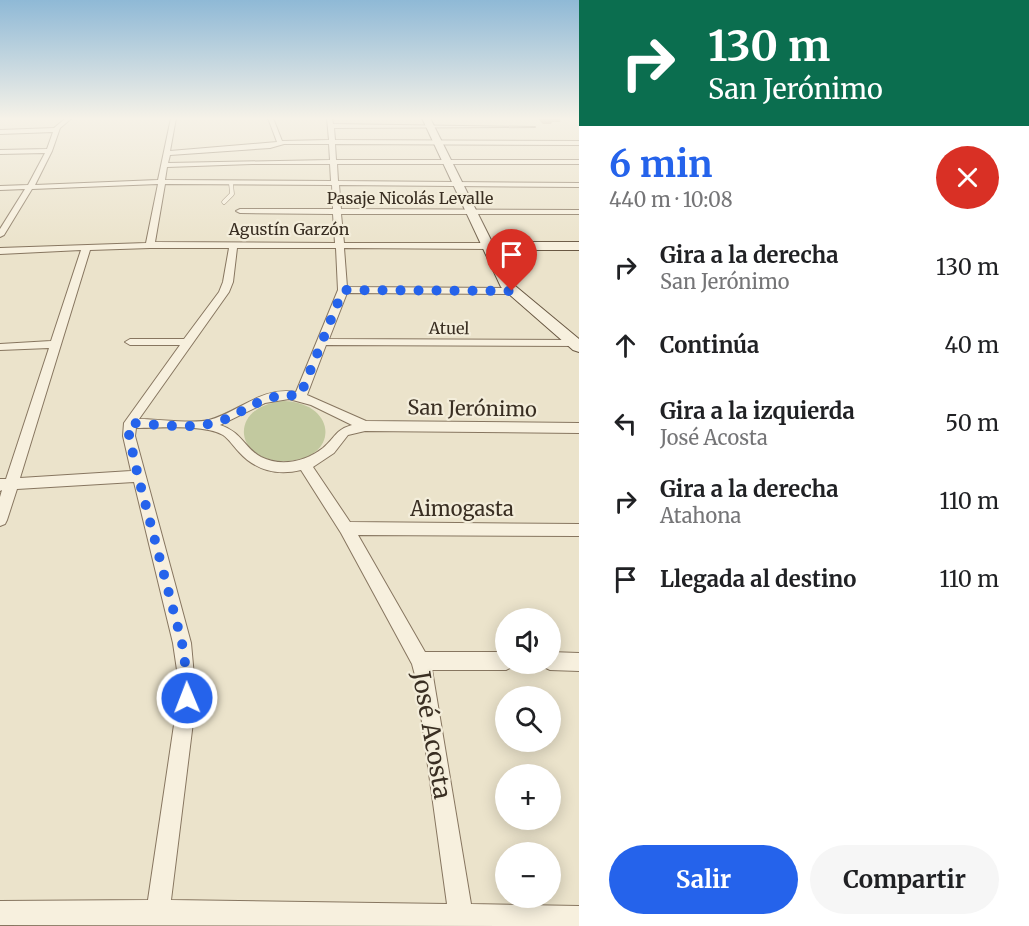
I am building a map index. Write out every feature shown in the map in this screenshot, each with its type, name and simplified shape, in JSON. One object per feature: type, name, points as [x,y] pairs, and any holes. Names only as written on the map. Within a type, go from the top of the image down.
[{"type":"main road","points":[[447,163],[512,291],[578,345]]},
{"type":"main road","name":"Agustín Garzón","points":[[488,246],[579,246]]},
{"type":"street","points":[[0,235],[44,161]]},
{"type":"street","points":[[150,245],[166,161]]},
{"type":"street","points":[[300,396],[343,290],[333,162]]},
{"type":"street","points":[[563,162],[571,171]]},
{"type":"street","points":[[165,165],[579,162]]},
{"type":"street","points":[[0,188],[162,182],[579,185]]},
{"type":"street","name":"Pasaje Nicolás Levalle","points":[[240,211],[579,212]]},
{"type":"street","name":"Agustín Garzón","points":[[0,251],[150,245],[488,246]]},
{"type":"street","points":[[157,919],[187,698],[186,670],[182,643],[138,476],[129,436],[130,423],[227,286],[233,246]]},
{"type":"street","points":[[0,520],[6,485],[57,344],[86,248]]},
{"type":"street","points":[[343,290],[512,291]]},
{"type":"street","points":[[130,342],[187,342]]},
{"type":"street","name":"Atuel","points":[[322,342],[578,345]]},
{"type":"street","points":[[0,347],[57,344]]},
{"type":"street","points":[[206,425],[220,422],[272,396],[300,396],[365,426]]},
{"type":"street","points":[[328,407],[337,420],[338,426],[333,444]]},
{"type":"street","points":[[234,438],[242,410]]},
{"type":"street","points":[[130,423],[206,425],[219,428],[234,438],[247,455],[260,463],[277,467],[305,465],[319,459],[344,432],[365,426]]},
{"type":"street","name":"San Jerónimo","points":[[365,426],[579,428]]},
{"type":"street","name":"José Acosta","points":[[305,465],[346,528],[420,661],[425,679],[461,922]]},
{"type":"street","points":[[6,485],[138,476]]},
{"type":"street","name":"Aimogasta","points":[[346,528],[579,530]]},
{"type":"street","points":[[420,661],[495,661]]},
{"type":"street","points":[[561,661],[579,662]]},
{"type":"street","points":[[0,913],[157,919],[461,922],[579,918]]},
{"type":"lane","points":[[224,202],[232,194],[231,183]]},
{"type":"green space","points":[[284,401],[302,404],[314,411],[322,420],[325,431],[324,441],[317,451],[305,458],[288,461],[270,459],[256,454],[248,445],[244,434],[246,423],[253,413],[265,405]]},
{"type":"route","points":[[187,698],[182,643],[138,476],[129,436],[130,423],[206,425],[220,422],[266,398],[279,395],[300,396],[343,290],[512,291]]}]
